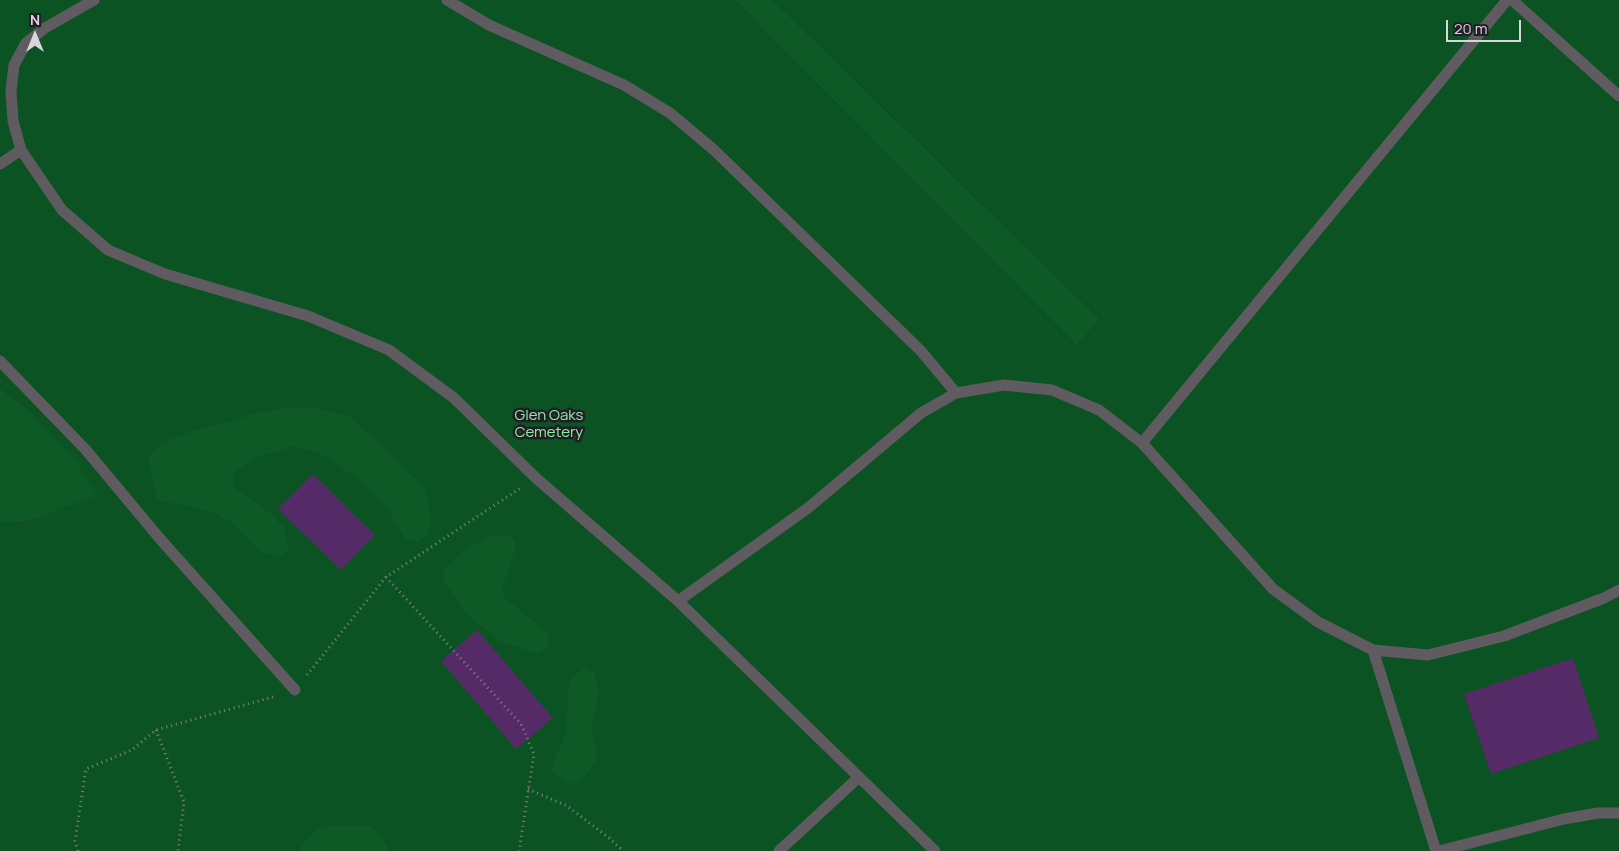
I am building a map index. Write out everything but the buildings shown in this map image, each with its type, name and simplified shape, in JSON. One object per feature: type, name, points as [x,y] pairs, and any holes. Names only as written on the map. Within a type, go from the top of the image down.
[{"type":"lane","points":[[94,0],[38,33],[26,43],[14,64],[11,91],[12,114],[20,150],[62,210],[108,250],[165,274],[308,316],[389,350],[454,398],[536,478],[678,601],[935,851]]},
{"type":"lane","points":[[447,0],[489,25],[624,85],[670,114],[714,150],[922,352],[956,393]]},
{"type":"lane","points":[[1142,443],[1507,0]]},
{"type":"lane","points":[[1512,0],[1619,96]]},
{"type":"lane","points":[[0,164],[20,150]]},
{"type":"lane","points":[[0,361],[86,450],[161,540],[295,690]]},
{"type":"lane","points":[[678,601],[808,508],[921,413],[956,393],[1004,385],[1052,390],[1099,410],[1142,443],[1273,589],[1318,622],[1373,650],[1428,655],[1504,636],[1604,598],[1619,590]]},
{"type":"lane","points":[[1373,650],[1437,851],[1564,819],[1598,813],[1619,813]]},
{"type":"lane","points":[[779,851],[859,777]]},
{"type":"path","points":[[78,851],[75,841],[86,769],[132,750],[156,730],[295,690],[386,577],[536,478]]},
{"type":"path","points":[[386,577],[521,724],[534,754],[519,851]]},
{"type":"path","points":[[156,730],[184,802],[178,851]]},
{"type":"path","points":[[528,789],[567,806],[608,837],[622,851]]},
{"type":"green space","name":"Glen Oaks Cemetery","points":[[0,0],[734,0],[1077,346],[1100,319],[773,0],[1619,0],[1619,851],[0,851],[0,524],[25,522],[26,408],[0,388]]},
{"type":"green space","points":[[734,0],[773,0],[1100,319],[1077,346]]},
{"type":"green space","points":[[0,388],[26,408],[73,457],[98,495],[25,522],[0,524]]},
{"type":"green space","points":[[311,407],[351,417],[425,488],[432,521],[426,537],[417,542],[406,539],[384,503],[360,480],[324,456],[295,446],[253,458],[236,471],[233,481],[237,490],[270,513],[284,528],[289,547],[283,556],[262,553],[232,522],[213,512],[157,500],[148,458],[161,444],[189,432],[250,415],[281,408]]},
{"type":"green space","points":[[506,535],[515,539],[515,549],[502,589],[505,599],[546,631],[550,640],[546,649],[536,653],[500,641],[466,614],[443,579],[445,569],[460,554],[486,537]]},
{"type":"green space","points":[[585,668],[594,672],[599,692],[591,732],[597,752],[596,762],[583,779],[573,784],[562,780],[551,771],[566,732],[569,680]]},
{"type":"green space","points":[[329,825],[369,826],[380,833],[390,851],[298,851],[316,829]]}]
